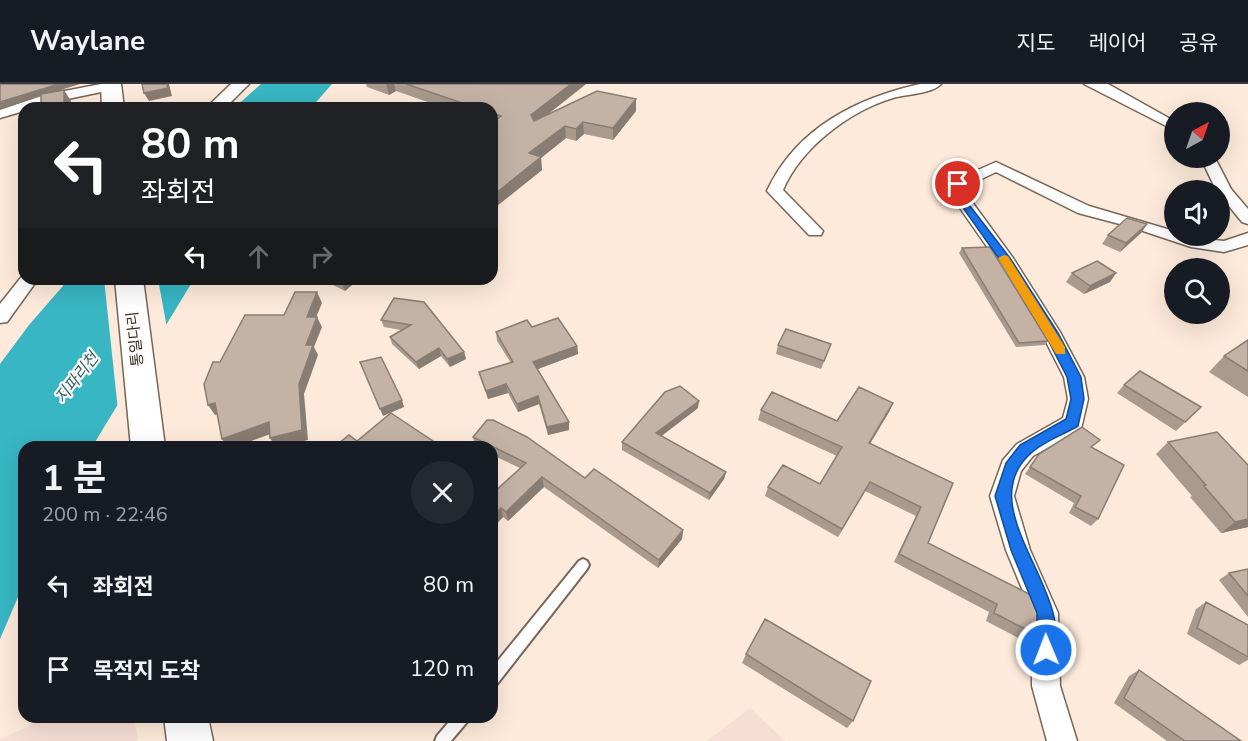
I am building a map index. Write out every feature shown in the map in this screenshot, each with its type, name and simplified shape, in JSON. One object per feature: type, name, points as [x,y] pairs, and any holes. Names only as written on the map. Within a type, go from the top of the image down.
[{"type":"main road","points":[[111,85],[112,102]]},
{"type":"main road","name":"통일다리","points":[[130,285],[147,441]]},
{"type":"main road","points":[[187,723],[190,741]]},
{"type":"street","points":[[222,102],[241,84]]},
{"type":"street","points":[[815,231],[774,191],[795,158],[821,134],[872,101],[935,84]]},
{"type":"street","points":[[26,102],[49,91],[111,85]]},
{"type":"street","points":[[1099,85],[1164,121]]},
{"type":"street","points":[[0,114],[18,106]]},
{"type":"street","points":[[1062,741],[1046,686],[1045,613],[1018,550],[1002,496],[1011,467],[1025,450],[1073,423],[1078,399],[1074,377],[1053,337],[1004,258],[965,206],[956,191],[958,184],[996,166],[1073,206],[1145,226],[1178,239],[1231,245],[1248,238]]},
{"type":"street","points":[[1213,168],[1224,191],[1248,219]]},
{"type":"street","points":[[0,317],[24,285]]},
{"type":"lane","points":[[498,671],[583,565]]},
{"type":"lane","points":[[442,741],[457,723]]},
{"type":"shaded area","points":[[750,708],[785,741],[707,741]]},
{"type":"shaded area","points":[[35,723],[135,723],[138,741],[0,741]]},
{"type":"water","points":[[261,84],[328,84],[303,96],[300,102],[241,102]]},
{"type":"water","points":[[64,285],[190,285],[96,441],[18,441],[18,597],[0,639],[0,364],[29,325]]},
{"type":"pier","points":[[105,285],[159,285],[167,328],[118,410]]},
{"type":"building","points":[[0,84],[59,84],[0,102]]},
{"type":"building","points":[[142,84],[167,84],[168,88],[144,93]]},
{"type":"building","points":[[406,84],[571,84],[531,115],[534,121],[597,91],[636,99],[613,128],[583,122],[576,129],[565,126],[529,153],[541,157],[498,192],[498,118],[501,116],[498,115],[498,102],[459,102]]},
{"type":"building","points":[[64,90],[64,102],[41,102],[41,94]]},
{"type":"building","points":[[1127,218],[1147,224],[1126,243],[1108,235]]},
{"type":"building","points":[[990,247],[1048,341],[1019,343],[962,248]]},
{"type":"building","points":[[1097,261],[1116,273],[1090,286],[1072,273]]},
{"type":"building","points":[[295,292],[317,292],[307,317],[317,317],[306,345],[313,345],[299,384],[302,430],[270,438],[269,422],[222,439],[215,403],[208,405],[204,384],[213,362],[220,362],[245,315],[284,315]]},
{"type":"building","points":[[394,298],[424,302],[464,352],[447,359],[439,348],[416,362],[390,337],[411,325],[381,320]]},
{"type":"building","points":[[558,318],[577,346],[533,362],[569,422],[547,427],[538,396],[517,404],[506,384],[486,391],[479,372],[513,362],[496,332],[527,320],[532,327]]},
{"type":"building","points":[[786,329],[831,344],[824,361],[778,345]]},
{"type":"building","points":[[1248,340],[1248,371],[1224,356]]},
{"type":"building","points":[[381,357],[402,400],[380,409],[360,362]]},
{"type":"building","points":[[1140,371],[1201,407],[1185,422],[1124,385]]},
{"type":"building","points":[[680,386],[699,401],[656,433],[726,472],[710,493],[622,442],[665,392]]},
{"type":"building","points":[[859,387],[893,403],[869,443],[953,483],[928,543],[1035,597],[1039,622],[1035,634],[994,613],[997,604],[899,554],[921,507],[870,482],[842,529],[768,487],[783,465],[820,484],[842,447],[761,410],[772,392],[837,421]]},
{"type":"building","points":[[391,413],[433,441],[357,441]]},
{"type":"building","points":[[487,420],[493,420],[527,437],[585,478],[594,469],[683,530],[659,560],[542,477],[506,512],[501,508],[498,511],[498,489],[526,463],[498,449],[498,441],[481,441],[473,437]]},
{"type":"building","points":[[1082,427],[1100,440],[1091,447],[1124,465],[1098,519],[1075,507],[1081,496],[1030,467],[1039,454]]},
{"type":"building","points":[[1217,432],[1248,465],[1248,519],[1235,522],[1168,442]]},
{"type":"building","points":[[349,435],[357,441],[342,441]]},
{"type":"building","points":[[1248,569],[1248,596],[1229,573]]},
{"type":"building","points":[[1206,602],[1248,625],[1248,657],[1197,628]]},
{"type":"building","points":[[765,619],[871,681],[853,721],[746,654]]},
{"type":"building","points":[[1139,670],[1241,741],[1185,741],[1124,698]]},
{"type":"waterway","name":"지파리천","points":[[303,102],[320,84]]},
{"type":"slow traffic","points":[[1004,258],[1061,351]]},
{"type":"route","points":[[958,184],[956,191],[965,206],[1004,258],[1053,337],[1074,377],[1078,399],[1073,423],[1025,450],[1011,467],[1002,496],[1018,550],[1045,613],[1046,650]]}]
